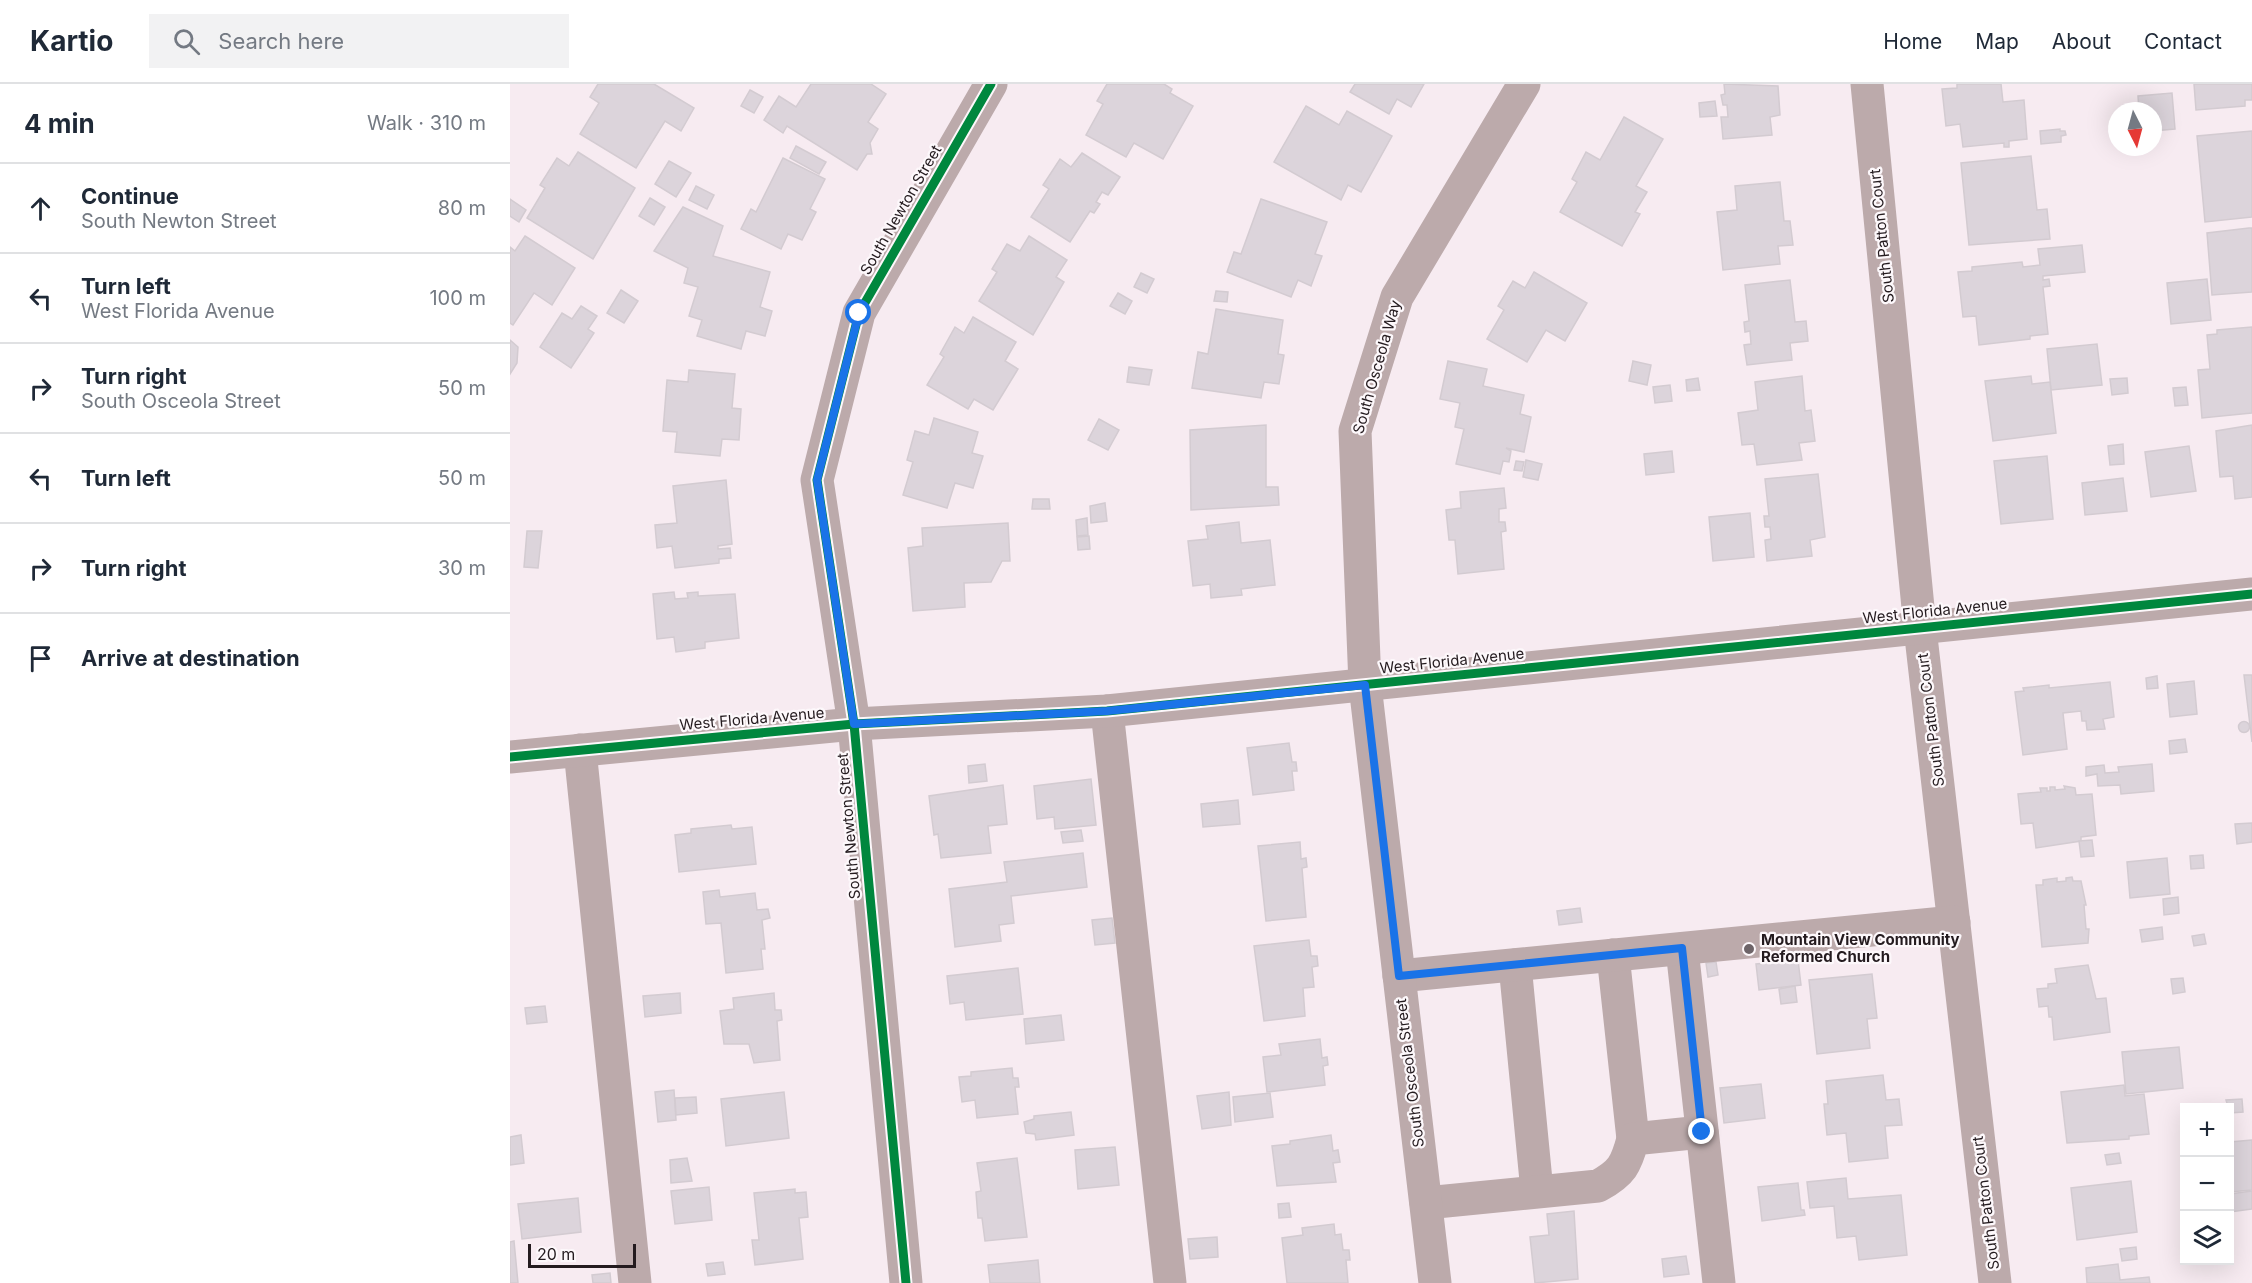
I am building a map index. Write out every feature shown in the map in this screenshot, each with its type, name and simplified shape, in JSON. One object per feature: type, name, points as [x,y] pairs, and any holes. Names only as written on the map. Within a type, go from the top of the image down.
[{"type":"street","name":"South Newton Street","points":[[906,1283],[854,724],[817,480],[859,313],[991,84]]},
{"type":"street","name":"South Osceola Way","points":[[1365,685],[1355,430],[1397,297],[1524,84]]},
{"type":"street","name":"South Patton Court","points":[[1867,84],[1920,628],[1995,1283]]},
{"type":"street","name":"West Florida Avenue","points":[[510,757],[854,724],[1107,711],[2252,594]]},
{"type":"street","name":"South Osceola Street","points":[[1365,685],[1435,1283]]},
{"type":"street","points":[[1107,711],[1170,1283]]},
{"type":"street","points":[[580,750],[635,1283]]},
{"type":"street","points":[[1399,976],[1954,922]]},
{"type":"street","points":[[1682,948],[1719,1283]]},
{"type":"street","points":[[1426,1203],[1598,1186],[1616,1176],[1627,1161],[1634,1139],[1613,955]]},
{"type":"street","points":[[1515,965],[1537,1191]]},
{"type":"street","points":[[1634,1139],[1702,1132]]},
{"type":"building","points":[[598,84],[654,84],[694,108],[681,131],[665,121],[636,168],[580,134],[599,103],[590,97]]},
{"type":"building","points":[[811,84],[871,84],[886,94],[868,122],[878,129],[870,143],[872,154],[867,154],[857,170],[787,126],[783,133],[764,120],[779,96],[796,107]]},
{"type":"building","points":[[1107,84],[1164,84],[1172,89],[1170,93],[1193,106],[1163,159],[1134,143],[1126,157],[1086,135],[1103,104],[1097,101]]},
{"type":"building","points":[[1355,84],[1424,84],[1411,107],[1397,99],[1389,114],[1350,92]]},
{"type":"building","points":[[1724,84],[1778,86],[1780,115],[1770,117],[1772,135],[1723,139],[1721,117],[1728,117],[1727,105],[1723,105],[1721,95],[1725,94]]},
{"type":"building","points":[[1957,84],[2001,84],[2003,102],[2024,100],[2027,139],[2009,141],[2009,147],[2004,147],[2004,143],[1963,147],[1960,124],[1946,126],[1942,89],[1957,88]]},
{"type":"building","points":[[2194,84],[2252,84],[2252,100],[2245,100],[2245,106],[2196,110]]},
{"type":"building","points":[[750,90],[763,97],[754,113],[741,106]]},
{"type":"building","points":[[2172,93],[2175,129],[2162,130],[2162,102],[2138,102],[2138,96]]},
{"type":"building","points":[[1715,101],[1717,116],[1700,117],[1699,103]]},
{"type":"building","points":[[1306,106],[1339,125],[1347,111],[1392,136],[1361,192],[1348,185],[1341,200],[1274,162]]},
{"type":"building","points":[[1624,117],[1663,139],[1636,186],[1647,192],[1635,212],[1640,214],[1622,246],[1560,212],[1577,182],[1572,179],[1586,152],[1600,160]]},
{"type":"building","points":[[2060,129],[2060,131],[2065,131],[2066,135],[2061,136],[2061,142],[2041,144],[2040,131]]},
{"type":"building","points":[[2252,131],[2252,217],[2205,222],[2197,136]]},
{"type":"building","points":[[796,146],[826,162],[819,174],[790,158]]},
{"type":"building","points":[[578,152],[635,188],[593,259],[527,218],[545,188],[540,185],[557,158],[569,166]]},
{"type":"building","points":[[1082,153],[1120,177],[1108,195],[1102,192],[1096,202],[1100,204],[1094,213],[1090,211],[1070,242],[1031,217],[1049,189],[1043,185],[1060,159],[1071,167]]},
{"type":"building","points":[[2031,156],[2037,210],[2047,209],[2050,239],[1969,245],[1961,163]]},
{"type":"building","points":[[783,158],[825,179],[810,209],[816,212],[802,240],[788,234],[781,249],[741,229],[751,209],[756,212]]},
{"type":"building","points":[[669,161],[691,173],[676,197],[655,184]]},
{"type":"building","points":[[1780,182],[1784,221],[1790,221],[1793,245],[1778,246],[1780,264],[1723,270],[1717,212],[1737,210],[1735,186]]},
{"type":"building","points":[[696,186],[714,195],[707,209],[689,200]]},
{"type":"building","points":[[650,198],[665,207],[654,225],[639,216]]},
{"type":"building","points":[[510,199],[526,210],[519,222],[510,216]]},
{"type":"building","points":[[1261,199],[1327,222],[1315,254],[1322,256],[1311,286],[1298,280],[1291,297],[1227,272],[1234,252],[1241,254]]},
{"type":"building","points":[[683,207],[723,226],[713,256],[770,272],[760,307],[772,311],[765,336],[746,331],[741,349],[697,336],[702,320],[689,316],[698,287],[684,283],[688,268],[654,251]]},
{"type":"building","points":[[2252,228],[2252,292],[2212,295],[2207,233]]},
{"type":"building","points":[[525,236],[575,268],[552,305],[534,293],[513,325],[510,323],[510,247],[515,251]]},
{"type":"building","points":[[1029,236],[1067,260],[1056,277],[1064,282],[1033,335],[979,301],[997,272],[992,269],[1007,244],[1020,251]]},
{"type":"building","points":[[2082,245],[2085,272],[2043,276],[2043,280],[2049,279],[2050,286],[2043,287],[2048,334],[2030,336],[2030,339],[1979,345],[1976,316],[1963,317],[1958,272],[1972,271],[1972,267],[2022,262],[2023,267],[2040,265],[2038,249]]},
{"type":"building","points":[[1534,272],[1587,303],[1565,341],[1546,330],[1527,362],[1487,339],[1504,310],[1498,306],[1513,281],[1525,288]]},
{"type":"building","points":[[1141,273],[1154,279],[1147,293],[1134,287]]},
{"type":"building","points":[[2207,279],[2211,320],[2171,324],[2167,283]]},
{"type":"building","points":[[1790,280],[1795,322],[1806,321],[1808,341],[1790,343],[1792,360],[1747,365],[1744,345],[1751,344],[1750,331],[1745,332],[1744,322],[1749,321],[1745,285]]},
{"type":"building","points":[[621,290],[638,301],[624,323],[607,313]]},
{"type":"building","points":[[1216,291],[1228,292],[1227,302],[1214,301]]},
{"type":"building","points":[[1118,293],[1132,301],[1125,314],[1110,306]]},
{"type":"building","points":[[581,306],[597,316],[588,329],[594,333],[571,368],[540,347],[562,313],[572,319]]},
{"type":"building","points":[[1216,309],[1283,320],[1278,354],[1284,355],[1279,384],[1264,382],[1261,398],[1192,388],[1198,352],[1208,354]]},
{"type":"building","points":[[973,317],[1016,342],[1005,361],[1018,369],[993,410],[974,399],[968,409],[927,385],[944,357],[940,354],[955,327],[964,333]]},
{"type":"building","points":[[2252,327],[2252,413],[2202,418],[2198,370],[2210,369],[2207,335],[2217,334],[2217,330]]},
{"type":"building","points":[[510,340],[518,347],[517,363],[510,374]]},
{"type":"building","points":[[2097,344],[2102,385],[2051,390],[2047,349]]},
{"type":"building","points":[[1448,361],[1487,369],[1483,386],[1524,395],[1520,414],[1531,417],[1524,452],[1506,448],[1511,451],[1509,462],[1503,461],[1500,474],[1456,464],[1464,429],[1455,427],[1460,403],[1440,399]]},
{"type":"building","points":[[1633,361],[1651,365],[1647,385],[1629,381]]},
{"type":"building","points":[[1129,367],[1152,370],[1149,385],[1127,382]]},
{"type":"building","points":[[689,370],[735,374],[732,408],[741,409],[739,440],[722,439],[720,456],[675,452],[677,432],[663,431],[667,380],[688,382]]},
{"type":"building","points":[[1802,376],[1805,411],[1811,410],[1815,441],[1799,443],[1802,460],[1757,465],[1754,444],[1742,445],[1738,413],[1758,410],[1755,382]]},
{"type":"building","points":[[2031,376],[2032,384],[2050,382],[2056,433],[1993,441],[1985,381]]},
{"type":"building","points":[[1698,378],[1700,390],[1687,391],[1686,380]]},
{"type":"building","points":[[2127,378],[2128,393],[2112,395],[2110,379]]},
{"type":"building","points":[[1670,385],[1672,401],[1655,403],[1653,387]]},
{"type":"building","points":[[2186,387],[2188,405],[2175,406],[2173,388]]},
{"type":"building","points":[[934,418],[978,432],[972,453],[983,456],[973,488],[955,483],[947,508],[903,495],[913,462],[907,460],[915,431],[929,435]]},
{"type":"building","points":[[1099,419],[1119,430],[1108,450],[1088,440]]},
{"type":"building","points":[[1266,425],[1266,487],[1278,487],[1279,505],[1191,510],[1190,430]]},
{"type":"building","points":[[2252,425],[2252,497],[2235,499],[2233,476],[2220,477],[2216,431]]},
{"type":"building","points":[[2123,444],[2124,464],[2110,465],[2108,446]]},
{"type":"building","points":[[2189,446],[2196,491],[2151,497],[2145,452]]},
{"type":"building","points":[[1672,451],[1674,472],[1646,475],[1644,454]]},
{"type":"building","points":[[2047,456],[2053,519],[2001,524],[1994,461]]},
{"type":"building","points":[[1526,460],[1542,464],[1538,480],[1523,477]]},
{"type":"building","points":[[1516,461],[1524,462],[1522,471],[1514,470]]},
{"type":"building","points":[[1818,474],[1825,537],[1810,540],[1812,556],[1767,561],[1765,540],[1771,539],[1770,527],[1765,527],[1764,516],[1769,516],[1765,479]]},
{"type":"building","points":[[2123,478],[2127,511],[2085,515],[2082,483]]},
{"type":"building","points":[[726,480],[732,544],[718,546],[718,549],[730,548],[731,558],[719,559],[719,563],[675,568],[672,546],[657,548],[655,525],[677,523],[673,486]]},
{"type":"building","points":[[1504,488],[1506,508],[1499,509],[1499,522],[1505,522],[1506,531],[1501,532],[1504,569],[1458,574],[1455,540],[1449,540],[1446,510],[1461,508],[1460,492]]},
{"type":"building","points":[[1033,499],[1049,499],[1050,509],[1032,509]]},
{"type":"building","points":[[1105,503],[1107,521],[1091,523],[1090,506]]},
{"type":"building","points":[[1750,513],[1754,557],[1713,561],[1709,517]]},
{"type":"building","points":[[1087,518],[1088,535],[1077,536],[1076,520]]},
{"type":"building","points":[[1239,522],[1241,543],[1270,540],[1275,585],[1241,589],[1242,595],[1211,598],[1210,584],[1193,586],[1188,541],[1208,539],[1206,526]]},
{"type":"building","points":[[1008,523],[1010,561],[1002,561],[991,582],[964,583],[965,607],[913,611],[908,548],[923,546],[922,528]]},
{"type":"building","points":[[527,531],[542,531],[538,568],[524,567]]},
{"type":"building","points":[[1089,536],[1090,549],[1078,550],[1077,537]]},
{"type":"building","points":[[674,592],[675,599],[688,598],[687,593],[698,592],[698,596],[735,594],[739,638],[705,642],[705,648],[676,652],[674,637],[657,639],[653,594]]},
{"type":"building","points":[[2244,675],[2252,675],[2252,742]]},
{"type":"building","points":[[2157,676],[2158,688],[2147,689],[2146,678]]},
{"type":"building","points":[[2194,681],[2197,714],[2170,717],[2167,684]]},
{"type":"building","points":[[2110,682],[2114,717],[2103,719],[2105,729],[2087,730],[2086,721],[2082,721],[2081,711],[2063,713],[2067,749],[2023,755],[2015,692],[2024,691],[2023,688],[2049,685],[2049,688]]},
{"type":"building","points":[[2244,721],[2250,727],[2244,733],[2238,727]]},
{"type":"building","points":[[2185,739],[2187,752],[2170,754],[2169,741]]},
{"type":"building","points":[[1289,743],[1292,762],[1296,762],[1297,771],[1292,771],[1294,790],[1253,795],[1247,748]]},
{"type":"building","points":[[985,764],[987,781],[969,783],[968,766]]},
{"type":"building","points":[[2152,764],[2154,791],[2121,794],[2120,785],[2098,786],[2097,774],[2086,776],[2086,767],[2104,765],[2105,773],[2119,772],[2118,767]]},
{"type":"building","points":[[1091,779],[1096,825],[1055,829],[1054,817],[1037,819],[1034,786]]},
{"type":"building","points":[[1003,785],[1007,824],[988,826],[991,853],[941,858],[938,834],[934,835],[929,796]]},
{"type":"building","points":[[2064,786],[2075,788],[2076,795],[2092,794],[2096,835],[2081,837],[2081,841],[2036,848],[2033,823],[2021,824],[2018,794],[2041,792],[2040,788],[2047,788],[2047,791],[2050,791],[2050,787],[2055,787],[2055,790],[2065,789]]},
{"type":"building","points":[[1238,800],[1240,824],[1203,827],[1201,804]]},
{"type":"building","points":[[2252,823],[2252,842],[2237,844],[2235,824]]},
{"type":"building","points":[[731,825],[732,829],[752,827],[756,864],[679,872],[675,835],[691,833],[691,829]]},
{"type":"building","points":[[1081,830],[1083,841],[1063,843],[1061,832]]},
{"type":"building","points":[[2092,840],[2094,856],[2081,857],[2079,841]]},
{"type":"building","points":[[1300,842],[1301,859],[1306,858],[1307,867],[1302,868],[1306,917],[1266,921],[1258,846]]},
{"type":"building","points":[[1083,853],[1087,887],[1011,896],[1014,923],[999,925],[1001,941],[955,947],[949,889],[1007,882],[1004,862]]},
{"type":"building","points":[[2203,855],[2204,868],[2191,869],[2190,856]]},
{"type":"building","points":[[2167,858],[2170,894],[2130,898],[2127,862]]},
{"type":"building","points":[[2072,877],[2073,881],[2081,881],[2086,905],[2084,905],[2086,929],[2089,929],[2088,943],[2042,947],[2036,885],[2043,885],[2043,880],[2057,878],[2057,882],[2066,881],[2066,878]]},
{"type":"building","points":[[719,890],[720,897],[755,893],[757,910],[768,909],[770,918],[762,920],[765,949],[761,949],[763,969],[726,973],[721,923],[706,924],[703,892]]},
{"type":"building","points":[[2178,897],[2179,913],[2164,915],[2163,899]]},
{"type":"building","points":[[1580,908],[1582,922],[1559,925],[1557,911]]},
{"type":"building","points":[[1112,918],[1115,943],[1095,945],[1092,920]]},
{"type":"building","points":[[2162,927],[2163,939],[2142,942],[2140,930]]},
{"type":"building","points":[[2204,934],[2206,944],[2194,946],[2192,936]]},
{"type":"building","points":[[1309,940],[1311,956],[1317,956],[1318,966],[1312,967],[1314,987],[1303,988],[1305,1016],[1264,1021],[1254,946]]},
{"type":"building","points":[[1798,960],[1801,985],[1759,990],[1756,964]]},
{"type":"building","points":[[1716,962],[1718,975],[1708,977],[1706,963]]},
{"type":"building","points":[[2088,965],[2096,999],[2106,998],[2110,1032],[2054,1040],[2052,1017],[2049,1017],[2048,1006],[2039,1007],[2037,989],[2048,988],[2048,984],[2057,983],[2055,969]]},
{"type":"building","points":[[1018,968],[1023,1014],[966,1020],[964,1002],[950,1004],[947,976]]},
{"type":"building","points":[[1872,974],[1877,1018],[1867,1019],[1870,1048],[1817,1054],[1809,980]]},
{"type":"building","points":[[2183,978],[2185,992],[2173,994],[2171,979]]},
{"type":"building","points":[[1795,986],[1797,1002],[1781,1004],[1779,989]]},
{"type":"building","points":[[680,993],[681,1013],[645,1017],[643,996]]},
{"type":"building","points":[[774,993],[775,1010],[781,1010],[782,1020],[777,1021],[780,1060],[754,1063],[749,1044],[724,1044],[720,1011],[734,1009],[733,998]]},
{"type":"building","points":[[545,1006],[547,1022],[527,1024],[525,1008]]},
{"type":"building","points":[[1061,1015],[1064,1040],[1026,1044],[1024,1019]]},
{"type":"building","points":[[1320,1039],[1322,1058],[1327,1057],[1328,1065],[1323,1066],[1325,1085],[1267,1092],[1263,1057],[1281,1055],[1279,1044]]},
{"type":"building","points":[[2179,1047],[2183,1088],[2126,1094],[2122,1052]]},
{"type":"building","points":[[1012,1068],[1013,1078],[1018,1078],[1019,1087],[1015,1087],[1018,1114],[977,1118],[975,1100],[962,1102],[959,1077],[971,1076],[971,1072]]},
{"type":"building","points":[[1883,1075],[1886,1100],[1899,1099],[1902,1125],[1885,1126],[1888,1158],[1849,1162],[1846,1133],[1827,1135],[1824,1104],[1828,1104],[1826,1081]]},
{"type":"building","points":[[1761,1084],[1765,1118],[1724,1123],[1720,1088]]},
{"type":"building","points":[[2124,1085],[2125,1096],[2144,1094],[2149,1134],[2129,1136],[2129,1139],[2067,1143],[2061,1092]]},
{"type":"building","points":[[674,1090],[676,1120],[658,1122],[655,1092]]},
{"type":"building","points":[[784,1092],[789,1138],[726,1146],[721,1099]]},
{"type":"building","points":[[1229,1092],[1231,1125],[1202,1129],[1197,1096]]},
{"type":"building","points":[[1270,1093],[1273,1117],[1235,1122],[1233,1097]]},
{"type":"building","points":[[696,1097],[697,1113],[676,1115],[675,1098]]},
{"type":"building","points":[[2242,1099],[2243,1112],[2234,1113],[2234,1103],[2227,1103],[2226,1100]]},
{"type":"building","points":[[1071,1112],[1074,1135],[1036,1140],[1035,1134],[1026,1133],[1024,1122],[1034,1119],[1034,1116]]},
{"type":"building","points":[[521,1135],[524,1163],[510,1165],[510,1137]]},
{"type":"building","points":[[1331,1135],[1333,1151],[1338,1150],[1340,1162],[1333,1163],[1336,1182],[1277,1186],[1272,1146]]},
{"type":"building","points":[[2252,1140],[2252,1190],[2234,1192],[2234,1142]]},
{"type":"building","points":[[1115,1147],[1119,1185],[1078,1189],[1075,1150]]},
{"type":"building","points":[[2119,1153],[2121,1163],[2107,1165],[2105,1155]]},
{"type":"building","points":[[687,1158],[692,1181],[671,1183],[670,1160]]},
{"type":"building","points":[[1017,1158],[1027,1237],[985,1241],[982,1218],[978,1218],[976,1192],[981,1191],[977,1163]]},
{"type":"building","points":[[1846,1178],[1848,1199],[1901,1195],[1907,1255],[1859,1260],[1856,1236],[1837,1238],[1834,1206],[1810,1208],[1807,1182]]},
{"type":"building","points":[[2131,1181],[2137,1232],[2077,1240],[2071,1188]]},
{"type":"building","points":[[1798,1183],[1801,1210],[1804,1210],[1805,1215],[1762,1221],[1758,1187]]},
{"type":"building","points":[[709,1187],[712,1220],[675,1224],[671,1191]]},
{"type":"building","points":[[795,1189],[795,1193],[806,1192],[808,1217],[799,1218],[803,1259],[755,1265],[752,1240],[759,1240],[754,1193]]},
{"type":"building","points":[[2252,1191],[2252,1209],[2234,1211],[2234,1193]]},
{"type":"building","points":[[578,1198],[581,1232],[522,1239],[518,1204]]},
{"type":"building","points":[[1289,1203],[1291,1217],[1279,1218],[1278,1204]]},
{"type":"building","points":[[1574,1211],[1578,1279],[1535,1283],[1530,1237],[1549,1235],[1547,1214]]},
{"type":"building","points":[[1334,1224],[1335,1235],[1341,1234],[1343,1250],[1349,1250],[1350,1260],[1346,1260],[1348,1283],[1287,1283],[1282,1238],[1303,1235],[1302,1228]]},
{"type":"building","points":[[1217,1237],[1218,1257],[1190,1259],[1188,1239]]},
{"type":"building","points":[[514,1241],[518,1283],[510,1283],[510,1242]]},
{"type":"building","points":[[2136,1247],[2137,1259],[2122,1261],[2120,1249]]},
{"type":"building","points":[[1686,1256],[1689,1274],[1664,1277],[1662,1259]]},
{"type":"building","points":[[1038,1260],[1040,1283],[990,1283],[988,1265]]},
{"type":"building","points":[[723,1262],[725,1274],[708,1276],[706,1264]]},
{"type":"building","points":[[2118,1264],[2120,1280],[2149,1277],[2150,1283],[2087,1283],[2086,1268]]},
{"type":"building","points":[[610,1273],[611,1283],[593,1283],[592,1275]]},
{"type":"cycle path","points":[[906,1283],[854,724],[817,480],[859,313],[991,84]]},
{"type":"cycle path","points":[[510,757],[854,724],[1107,711],[2252,594]]},
{"type":"place","name":"Mountain View Community Reformed Church","points":[[1749,949]]},
{"type":"route","points":[[859,313],[817,480],[854,724],[1107,711],[1365,685],[1399,976],[1682,948],[1702,1132]]}]
